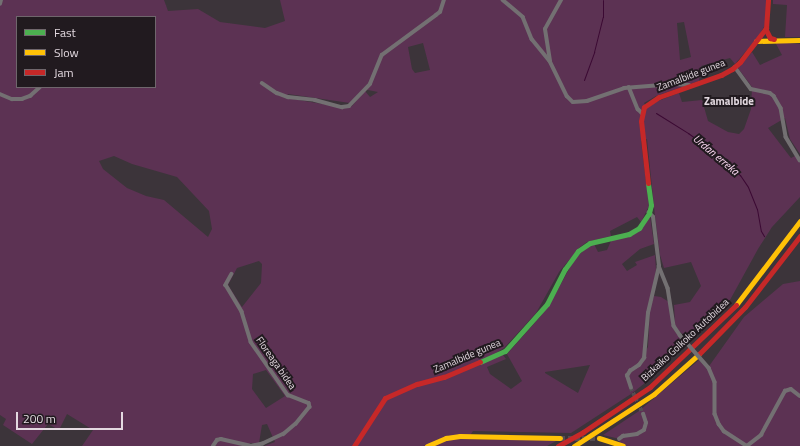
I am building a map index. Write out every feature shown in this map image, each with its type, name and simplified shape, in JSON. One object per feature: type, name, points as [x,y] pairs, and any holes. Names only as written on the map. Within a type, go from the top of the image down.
[{"type":"main road","points":[[768,0],[766,28],[772,39]]},
{"type":"main road","name":"Zamalbide gunea","points":[[642,113],[646,105],[652,100],[723,74],[734,67],[766,28]]},
{"type":"main road","points":[[758,39],[800,40]]},
{"type":"main road","points":[[642,113],[641,121],[650,198],[649,213]]},
{"type":"main road","name":"Zamalbide gunea","points":[[354,446],[385,398],[417,384],[444,377],[505,352],[547,304],[565,269],[578,252],[590,243],[622,236],[634,231],[643,223],[649,213]]},
{"type":"main road","name":"Bizkaiko Golkoko Autobidea","points":[[558,446],[583,432],[650,387],[697,344],[740,301],[800,221]]},
{"type":"main road","name":"Bizkaiko Golkoko Autobidea","points":[[574,446],[618,419],[654,394],[702,350],[745,307],[800,236]]},
{"type":"main road","points":[[427,446],[446,438],[460,436],[560,438]]},
{"type":"main road","points":[[599,438],[623,446]]},
{"type":"street","points":[[0,4],[1,0]]},
{"type":"street","points":[[262,83],[277,93],[288,97],[315,100],[342,107],[349,106],[370,84],[382,55],[440,12],[444,0]]},
{"type":"street","points":[[503,0],[523,17],[532,39],[550,62],[567,96],[573,102],[587,101],[617,89],[629,87],[674,84],[691,85]]},
{"type":"street","points":[[550,62],[545,28],[561,0]]},
{"type":"street","name":"Zamalbide gunea","points":[[734,67],[751,89],[770,93],[774,96],[781,108],[786,138],[800,160]]},
{"type":"street","points":[[629,87],[638,109],[642,113]]},
{"type":"street","points":[[0,94],[12,99],[22,99],[30,96],[39,88]]},
{"type":"street","points":[[649,213],[653,217],[660,266],[668,288],[674,326],[709,368],[715,382],[715,414],[724,431],[747,446],[761,435],[785,390],[791,389],[800,396]]},
{"type":"street","points":[[631,388],[628,376],[630,371],[639,365],[644,358],[648,313],[660,266]]},
{"type":"street","name":"Floreaga bidea","points":[[213,446],[217,440],[222,439],[252,446],[263,444],[284,434],[296,424],[310,407],[309,403],[288,395],[251,342],[242,312],[226,285],[232,274]]},
{"type":"street","points":[[619,439],[623,436],[640,433],[644,430],[646,423],[643,414]]},
{"type":"shaded area","points":[[0,0],[164,0],[168,11],[198,9],[220,22],[265,28],[285,21],[280,0],[768,0],[765,25],[758,37],[735,64],[730,58],[701,66],[699,81],[656,96],[644,103],[647,108],[658,101],[679,93],[682,102],[702,100],[708,121],[728,132],[739,134],[744,129],[751,109],[752,87],[738,68],[752,52],[760,65],[782,55],[775,42],[800,44],[800,154],[790,139],[785,118],[768,128],[791,158],[797,155],[800,160],[800,197],[772,227],[730,300],[713,320],[689,338],[680,332],[675,325],[674,305],[690,302],[701,286],[691,262],[664,268],[660,255],[647,139],[641,141],[649,206],[641,222],[637,217],[610,231],[611,236],[587,242],[580,247],[559,272],[536,313],[504,348],[496,353],[503,355],[506,359],[487,367],[490,374],[511,389],[522,381],[507,354],[540,317],[555,295],[574,260],[588,246],[594,244],[598,252],[607,250],[611,241],[636,233],[650,216],[654,244],[640,249],[622,264],[627,271],[637,265],[635,262],[655,255],[656,270],[650,309],[654,296],[661,297],[669,302],[674,330],[684,343],[650,379],[631,394],[571,433],[473,431],[469,437],[558,440],[547,446],[264,446],[275,442],[267,424],[262,425],[259,443],[250,443],[249,446],[82,446],[93,430],[67,414],[59,430],[48,424],[32,444],[3,425],[6,419],[0,415]],"holes":[[[684,22],[691,57],[680,60],[677,23]],[[423,43],[430,70],[415,73],[412,69],[408,47]],[[363,89],[378,92],[370,97],[365,91],[352,106],[346,108],[287,98],[288,94],[350,103]],[[114,156],[132,164],[177,177],[209,211],[212,229],[208,237],[164,200],[146,196],[127,188],[103,169],[99,161]],[[259,261],[262,264],[261,283],[242,307],[228,285],[237,268]],[[650,309],[648,347],[643,355]],[[590,365],[578,393],[545,372]],[[266,370],[285,396],[266,408],[252,389],[253,374]]]},
{"type":"shaded area","points":[[773,0],[800,0],[800,37],[785,37],[787,5],[773,4]]},
{"type":"shaded area","points":[[800,281],[800,446],[618,446],[620,439],[603,435],[639,411],[699,360],[707,369],[744,317],[783,284]]},
{"type":"waterway","points":[[584,80],[594,52],[603,17],[603,0]]},
{"type":"waterway","name":"Urdan erreka","points":[[656,113],[688,133],[720,156],[740,175],[748,187],[757,209],[761,231],[764,236]]},
{"type":"tunnel","points":[[631,388],[643,414]]},
{"type":"tunnel","points":[[560,438],[599,438]]},
{"type":"traffic: fast","points":[[480,362],[505,351],[547,304],[565,269],[578,251],[590,243],[629,234],[639,228],[649,213],[651,205],[648,183]]},
{"type":"traffic: slow","points":[[756,41],[800,40]]},
{"type":"traffic: slow","points":[[736,305],[800,221]]},
{"type":"traffic: slow","points":[[574,446],[654,394],[699,354]]},
{"type":"traffic: slow","points":[[427,446],[446,438],[460,436],[560,438]]},
{"type":"traffic: slow","points":[[599,438],[623,446]]},
{"type":"traffic: jam","points":[[768,0],[766,30],[770,38],[774,39]]},
{"type":"traffic: jam","points":[[648,183],[641,121],[644,107],[659,97],[721,75],[732,69],[740,62],[766,28]]},
{"type":"traffic: jam","points":[[699,354],[745,307],[800,236]]},
{"type":"traffic: jam","points":[[558,446],[583,432],[650,387],[736,305]]},
{"type":"traffic: jam","points":[[354,446],[385,398],[417,384],[444,377],[480,362]]},
{"type":"district","name":"Zamalbide","points":[[729,101]]}]
